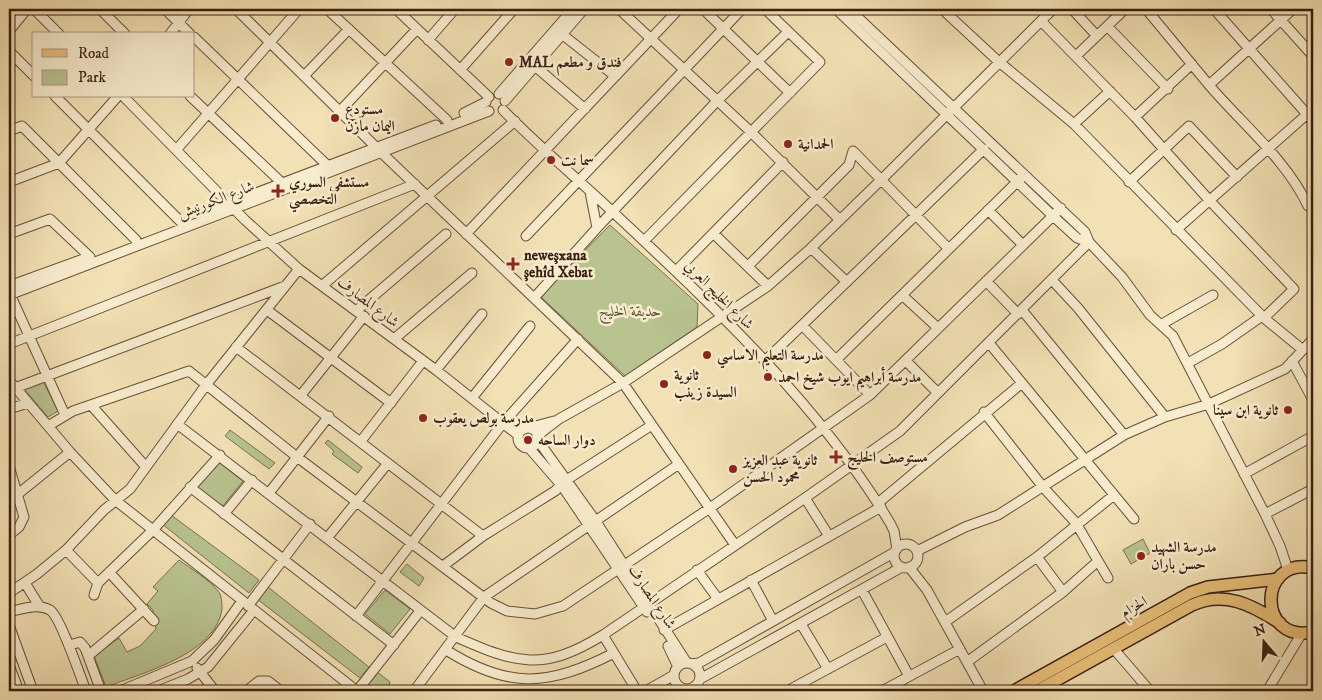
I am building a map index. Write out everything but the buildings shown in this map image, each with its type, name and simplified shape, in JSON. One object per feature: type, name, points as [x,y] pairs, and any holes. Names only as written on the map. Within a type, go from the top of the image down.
[{"type":"main road","points":[[1280,623],[1273,613],[1270,602],[1272,590],[1278,579],[1288,570],[1301,566],[1313,566]]},
{"type":"main road","name":"الحزام","points":[[1014,691],[1198,589],[1278,579]]},
{"type":"main road","points":[[1037,691],[1192,605],[1209,598],[1228,599],[1247,605],[1290,630],[1308,633]]},
{"type":"street","points":[[9,31],[27,9]]},
{"type":"street","points":[[34,9],[57,32]]},
{"type":"street","points":[[100,9],[123,32]]},
{"type":"street","points":[[165,9],[188,32]]},
{"type":"street","points":[[172,32],[189,9]]},
{"type":"street","points":[[236,9],[379,150],[623,383],[735,545]]},
{"type":"street","points":[[177,149],[299,9]]},
{"type":"street","points":[[327,9],[447,120]]},
{"type":"street","points":[[398,9],[460,70],[497,113],[503,102],[573,9]]},
{"type":"street","points":[[428,40],[455,9]]},
{"type":"street","points":[[460,70],[514,9]]},
{"type":"street","points":[[503,102],[536,67],[584,9]]},
{"type":"street","points":[[619,9],[783,162],[840,220]]},
{"type":"street","points":[[466,234],[547,151],[650,37],[680,9]]},
{"type":"street","points":[[703,9],[790,93]]},
{"type":"street","points":[[526,236],[742,9]]},
{"type":"street","points":[[644,241],[820,62],[765,9]]},
{"type":"street","points":[[836,9],[1053,216],[1077,238],[1089,242]]},
{"type":"street","points":[[849,9],[1085,232],[1089,242],[1122,277],[1150,315],[1173,336],[1265,514],[1280,546],[1288,570]]},
{"type":"street","points":[[942,9],[998,61],[1074,124],[1263,317],[1303,350]]},
{"type":"street","points":[[524,431],[559,419],[623,383],[768,286],[882,180],[998,61],[1053,9]]},
{"type":"street","points":[[1072,9],[1097,36]]},
{"type":"street","points":[[1076,56],[1125,9]]},
{"type":"street","points":[[1146,9],[1209,85],[1268,150],[1301,190],[1308,206]]},
{"type":"street","points":[[1176,230],[1311,115],[1214,9]]},
{"type":"street","points":[[1271,9],[1313,56]]},
{"type":"street","points":[[1209,85],[1293,9]]},
{"type":"street","points":[[1041,20],[1136,117],[1210,201],[1294,289],[1263,317],[1188,364]]},
{"type":"street","points":[[1108,27],[1168,89]]},
{"type":"street","points":[[304,76],[349,29]]},
{"type":"street","points":[[340,112],[418,29]]},
{"type":"street","points":[[534,298],[717,101],[788,32]]},
{"type":"street","points":[[563,35],[615,76]]},
{"type":"street","points":[[195,38],[328,166]]},
{"type":"street","points":[[9,51],[32,74]]},
{"type":"street","points":[[1136,117],[1168,89],[1192,64]]},
{"type":"street","points":[[536,67],[585,108]]},
{"type":"street","points":[[1074,124],[1110,91]]},
{"type":"street","points":[[488,103],[493,94],[503,102]]},
{"type":"street","points":[[57,98],[181,222]]},
{"type":"street","points":[[9,182],[59,163],[116,98]]},
{"type":"street","name":"شارع المصارف","points":[[125,98],[230,205],[299,269],[502,420],[524,431]]},
{"type":"street","points":[[192,98],[282,183]]},
{"type":"street","name":"شارع الخليج العربي","points":[[503,102],[515,121],[676,271],[766,360],[824,426],[853,464],[890,523],[894,531],[896,561],[906,567],[927,590]]},
{"type":"street","name":"شارع الكورنيش","points":[[9,292],[282,183],[379,150],[488,103]]},
{"type":"street","name":"شارع الكورنيش","points":[[9,292],[90,257],[181,222],[379,150],[488,103]]},
{"type":"street","points":[[323,285],[515,121]]},
{"type":"street","points":[[9,130],[22,126],[136,240]]},
{"type":"street","points":[[1129,182],[1189,126],[1236,177]]},
{"type":"street","points":[[766,360],[984,149]]},
{"type":"street","points":[[748,265],[848,165],[854,151],[949,249]]},
{"type":"street","points":[[676,271],[783,162]]},
{"type":"street","points":[[836,360],[1024,174]]},
{"type":"street","points":[[9,344],[415,184]]},
{"type":"street","points":[[590,192],[597,228]]},
{"type":"street","points":[[48,426],[64,415],[189,371],[297,457],[484,597],[507,611],[535,614],[563,606],[710,508],[870,395],[1061,208]]},
{"type":"street","points":[[988,210],[1023,245]]},
{"type":"street","points":[[9,234],[50,219],[90,257]]},
{"type":"street","points":[[301,395],[330,358],[360,314],[446,234]]},
{"type":"street","points":[[713,234],[748,265],[768,286]]},
{"type":"street","points":[[177,424],[328,537],[456,637],[495,654],[515,660],[544,660],[568,653],[603,635],[900,431],[1089,242]]},
{"type":"street","points":[[811,248],[847,282]]},
{"type":"street","points":[[9,593],[25,583],[66,550],[115,500],[130,489],[206,385],[299,269]]},
{"type":"street","points":[[394,339],[472,273]]},
{"type":"street","points":[[1052,280],[1078,308],[1165,417]]},
{"type":"street","points":[[986,281],[1020,312],[1124,435]]},
{"type":"street","points":[[286,286],[48,377],[12,384],[70,452],[115,500],[357,691],[420,610]]},
{"type":"street","points":[[9,292],[64,415]]},
{"type":"street","points":[[902,295],[938,328]]},
{"type":"street","points":[[1162,324],[1212,296]]},
{"type":"street","points":[[267,310],[391,403]]},
{"type":"street","points":[[436,370],[482,314]]},
{"type":"street","points":[[802,325],[870,395]]},
{"type":"street","points":[[472,398],[530,326]]},
{"type":"street","points":[[356,616],[442,504],[502,420],[578,339]]},
{"type":"street","points":[[683,667],[676,682],[686,690],[700,679],[906,567],[917,556],[965,527],[998,515],[1124,435],[1165,417],[1209,404],[1284,369],[1313,339]]},
{"type":"street","points":[[989,342],[1134,519]]},
{"type":"street","points":[[236,347],[329,416],[483,536]]},
{"type":"street","points":[[361,441],[423,361]]},
{"type":"street","points":[[906,361],[937,392]]},
{"type":"street","points":[[1292,361],[1313,400]]},
{"type":"street","points":[[664,630],[879,505],[984,412],[1022,383]]},
{"type":"street","points":[[9,410],[28,403]]},
{"type":"street","points":[[91,405],[146,467]]},
{"type":"street","points":[[984,412],[1043,487],[1076,523],[1108,578]]},
{"type":"street","points":[[269,493],[329,416]]},
{"type":"street","points":[[529,448],[534,445],[537,438],[559,419]]},
{"type":"street","points":[[443,566],[483,536],[652,426]]},
{"type":"street","points":[[524,431],[534,431],[563,483],[664,630],[683,667]]},
{"type":"street","points":[[524,431],[520,444],[529,448],[563,483]]},
{"type":"street","points":[[1244,474],[1313,436]]},
{"type":"street","points":[[18,494],[70,452]]},
{"type":"street","points":[[94,595],[98,583],[153,530],[220,455]]},
{"type":"street","points":[[328,537],[388,463]]},
{"type":"street","points":[[415,691],[484,597],[678,464]]},
{"type":"street","points":[[9,466],[24,517],[19,527],[9,535]]},
{"type":"street","points":[[224,514],[252,480]]},
{"type":"street","points":[[190,487],[394,645]]},
{"type":"street","points":[[1265,514],[1313,489]]},
{"type":"street","points":[[945,622],[1037,557],[1076,523],[1114,495]]},
{"type":"street","points":[[805,498],[828,536]]},
{"type":"street","name":"شارع الخليج العربي","points":[[890,523],[917,556],[927,590],[983,691]]},
{"type":"street","points":[[158,691],[208,667],[248,606],[310,524]]},
{"type":"street","points":[[646,691],[683,667],[698,663],[908,544]]},
{"type":"street","points":[[66,550],[98,583]]},
{"type":"street","points":[[1037,557],[1063,592]]},
{"type":"street","points":[[967,662],[1063,592],[1098,561]]},
{"type":"street","points":[[697,570],[718,599]]},
{"type":"street","points":[[109,572],[154,621]]},
{"type":"street","points":[[750,580],[772,621]]},
{"type":"street","points":[[25,583],[40,607]]},
{"type":"street","points":[[862,590],[909,676]]},
{"type":"street","name":"شارع المصارف","points":[[646,605],[663,637],[683,667]]},
{"type":"street","points":[[120,691],[192,661],[248,606]]},
{"type":"street","points":[[9,612],[40,607],[50,609],[70,645],[86,691]]},
{"type":"street","points":[[88,656],[144,609]]},
{"type":"street","points":[[801,624],[828,670]]},
{"type":"street","points":[[9,625],[33,691]]},
{"type":"street","points":[[1267,691],[1308,633]]},
{"type":"street","points":[[603,635],[637,691]]},
{"type":"street","points":[[787,691],[887,637]]},
{"type":"street","points":[[70,645],[80,642],[86,648],[100,691]]},
{"type":"street","points":[[1114,648],[1150,691]]},
{"type":"street","points":[[882,691],[960,649]]},
{"type":"street","points":[[446,650],[466,663],[491,673],[529,680],[565,674],[614,653]]},
{"type":"street","points":[[192,661],[215,691]]},
{"type":"street","points":[[9,665],[11,677],[19,691]]},
{"type":"street","points":[[683,667],[698,668],[700,679]]},
{"type":"street","points":[[246,691],[259,681],[268,681],[281,691]]},
{"type":"green space","name":"حديقة الخليج","points":[[610,225],[698,304],[697,327],[625,376],[540,296]]},
{"type":"green space","points":[[43,381],[58,411],[48,417],[24,389]]},
{"type":"green space","points":[[230,430],[275,463],[269,469],[225,436]]},
{"type":"green space","points":[[328,440],[362,467],[358,473],[332,454],[334,451],[325,443]]},
{"type":"green space","points":[[216,460],[243,481],[222,507],[196,486]]},
{"type":"green space","points":[[171,515],[259,580],[249,593],[162,524]]},
{"type":"green space","points":[[1143,539],[1150,553],[1131,564],[1123,550]]},
{"type":"green space","points":[[179,560],[205,578],[219,593],[222,600],[222,609],[217,625],[192,650],[175,660],[106,687],[94,656],[119,638],[127,652],[140,646],[156,629],[153,610],[147,604],[158,591],[153,587]]},
{"type":"green space","points":[[407,564],[424,578],[419,586],[400,572]]},
{"type":"green space","points":[[268,587],[369,667],[360,678],[257,599]]},
{"type":"green space","points":[[385,590],[410,609],[390,634],[365,614]]},
{"type":"green space","points":[[376,671],[390,682],[389,685],[396,690],[407,685],[409,691],[372,691],[364,685]]},
{"type":"place","name":"MAL فندق و مطعم","points":[[509,62]]},
{"type":"place","name":"مستودع اليمان مازن","points":[[335,118]]},
{"type":"place","name":"الحمدانية","points":[[788,144]]},
{"type":"place","name":"سما نت","points":[[551,160]]},
{"type":"place","name":"مستشفى السوري التخصصي","points":[[278,191]]},
{"type":"place","name":"neweşxana şehîd Xebat","points":[[513,264]]},
{"type":"place","name":"مدرسة التعليم الاساسي","points":[[707,355]]},
{"type":"place","name":"مدرسة أبراهيم ايوب شيخ احمد","points":[[768,377]]},
{"type":"place","name":"ثانوية السيدة زينب","points":[[664,384]]},
{"type":"place","name":"ثانوية ابن سينا","points":[[1288,410]]},
{"type":"place","name":"مدرسة بولص يعقوب","points":[[423,418]]},
{"type":"place","name":"دوار الساحه","points":[[528,440]]},
{"type":"place","name":"مستوصف الخليج","points":[[836,457]]},
{"type":"place","name":"ثانوية عبد العزيز محمود الحسن","points":[[733,469]]},
{"type":"place","name":"مدرسة الشهيد حسن باران","points":[[1141,556]]}]
